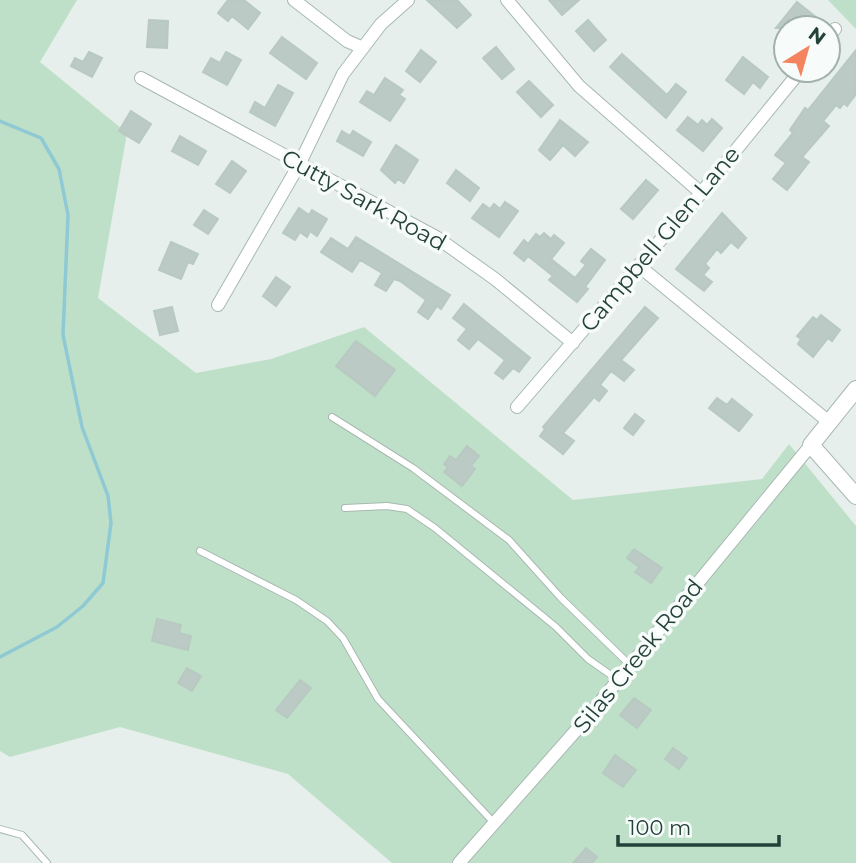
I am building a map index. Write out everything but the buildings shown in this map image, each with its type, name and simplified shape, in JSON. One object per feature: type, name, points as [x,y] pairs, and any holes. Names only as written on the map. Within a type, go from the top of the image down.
[{"type":"street","points":[[294,0],[347,41],[363,48]]},
{"type":"street","points":[[218,305],[300,163],[343,74],[381,24],[408,0]]},
{"type":"street","points":[[507,0],[579,86],[701,193]]},
{"type":"street","name":"Cutty Sark Road","points":[[141,78],[436,237],[495,279],[573,343]]},
{"type":"street","name":"Campbell Glen Lane","points":[[517,407],[701,193],[791,84]]},
{"type":"street","points":[[639,266],[829,422]]},
{"type":"street","points":[[856,389],[811,445],[856,496]]},
{"type":"street","name":"Silas Creek Road","points":[[459,863],[496,824],[618,680],[811,445]]},
{"type":"lane","points":[[332,417],[413,468],[509,540],[561,598],[630,665]]},
{"type":"lane","points":[[345,508],[387,506],[407,509],[435,528],[556,627],[589,659],[618,680]]},
{"type":"lane","points":[[200,551],[296,600],[327,621],[342,638],[377,699],[496,824]]},
{"type":"lane","points":[[0,829],[22,835],[47,863]]},
{"type":"green space","points":[[0,0],[77,0],[40,62],[127,133],[98,298],[196,373],[271,359],[364,327],[573,500],[762,479],[789,444],[856,526],[856,863],[392,863],[288,774],[120,727],[10,757],[0,751]]},
{"type":"green space","points":[[828,0],[856,0],[856,29],[842,14]]},
{"type":"waterway","points":[[0,121],[41,138],[59,169],[68,215],[63,335],[82,427],[108,496],[111,523],[103,583],[83,606],[57,627],[0,657]]}]
